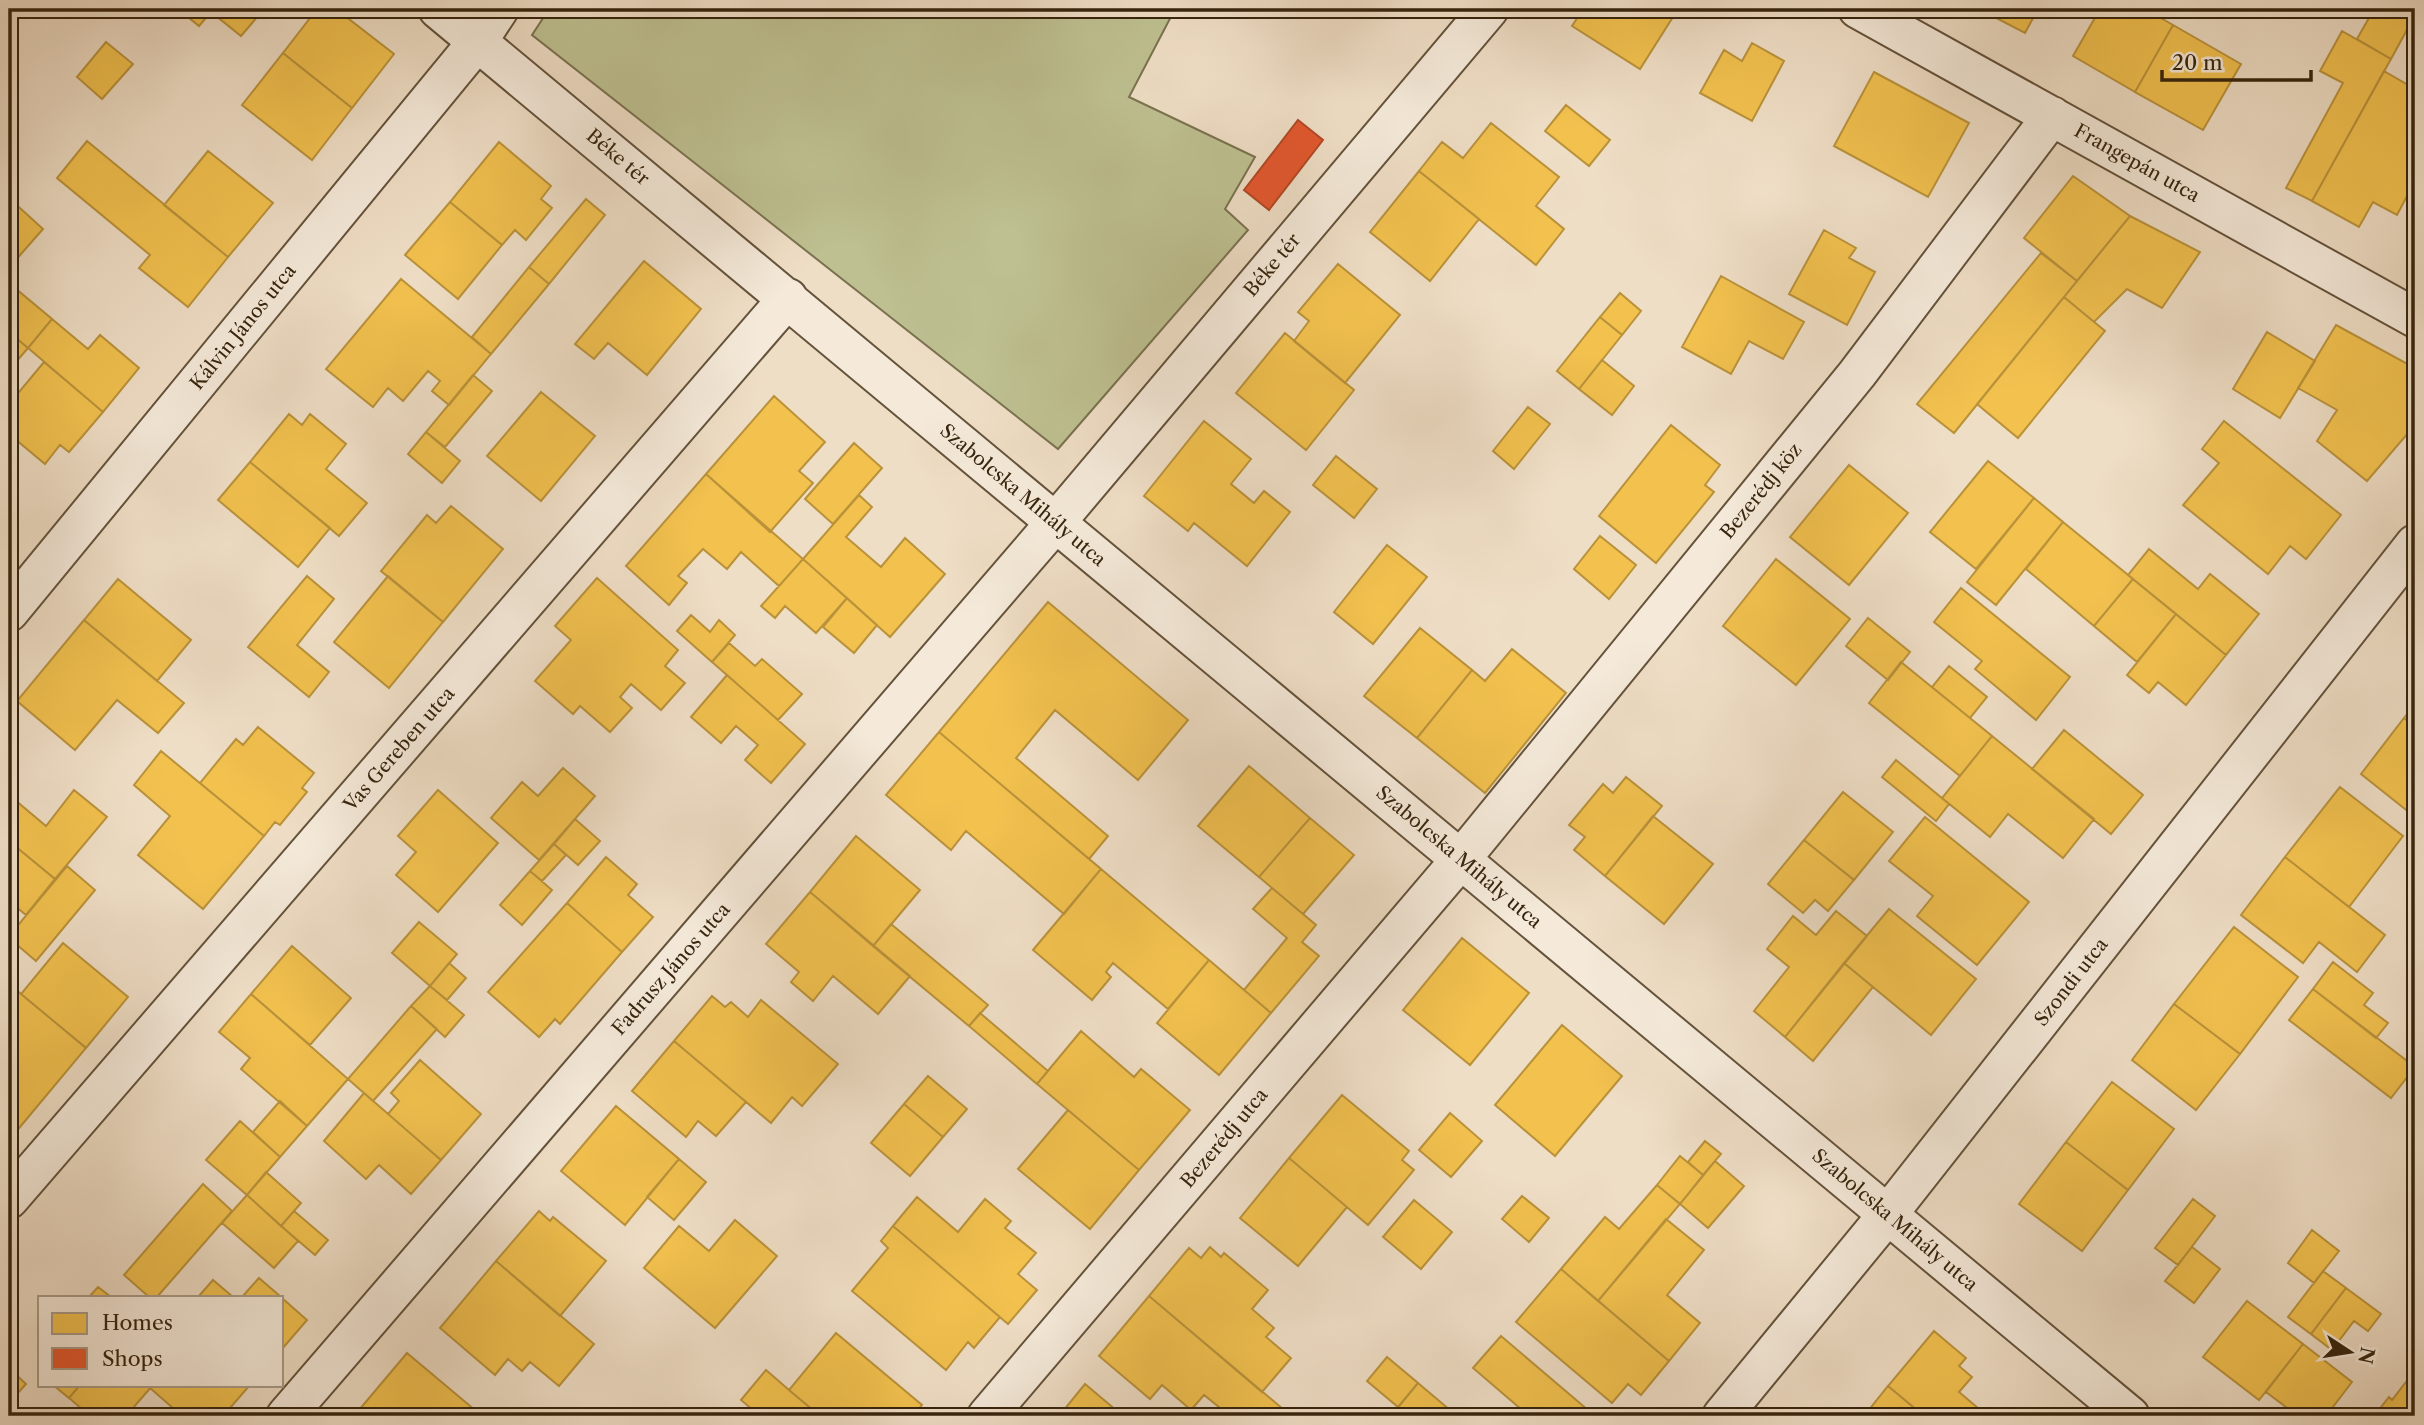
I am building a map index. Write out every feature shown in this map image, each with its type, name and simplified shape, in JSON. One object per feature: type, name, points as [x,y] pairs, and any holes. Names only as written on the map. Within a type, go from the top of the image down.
[{"type":"street","points":[[438,9],[478,41],[499,9]]},
{"type":"street","name":"Béke tér","points":[[1056,522],[1489,9]]},
{"type":"street","name":"Frangepán utca","points":[[1858,9],[2415,318]]},
{"type":"street","name":"Béke tér","points":[[478,41],[788,299]]},
{"type":"street","name":"Kálvin János utca","points":[[9,612],[478,41]]},
{"type":"street","name":"Bezerédj köz","points":[[1461,859],[1857,374],[2052,116]]},
{"type":"street","name":"Szabolcska Mihály utca","points":[[788,299],[2130,1416]]},
{"type":"street","name":"Vas Gereben utca","points":[[9,1199],[788,299]]},
{"type":"street","name":"Fadrusz János utca","points":[[286,1416],[1056,522]]},
{"type":"street","name":"Szondi utca","points":[[1722,1416],[1888,1214],[2415,544]]},
{"type":"street","name":"Bezerédj utca","points":[[987,1416],[1461,859]]},
{"type":"green space","points":[[549,9],[1175,9],[1129,97],[1255,157],[1225,209],[1248,230],[1058,449],[532,35]]},
{"type":"building: Homes","points":[[178,9],[264,9],[241,36],[211,12],[199,26]]},
{"type":"building: Homes","points":[[317,9],[336,9],[394,54],[352,108],[283,53]]},
{"type":"building: Homes","points":[[1583,9],[1678,9],[1640,69],[1572,26]]},
{"type":"building: Homes","points":[[1979,9],[2038,9],[2025,33]]},
{"type":"building: Homes","points":[[2100,9],[2157,9],[2154,14],[2173,25],[2135,92],[2073,56]]},
{"type":"building: Homes","points":[[2209,9],[2231,9],[2226,18]]},
{"type":"building: Homes","points":[[2374,9],[2415,9],[2415,15],[2391,59],[2357,39]]},
{"type":"building: Homes","points":[[2173,25],[2241,64],[2203,130],[2135,92]]},
{"type":"building: Homes","points":[[2342,31],[2391,59],[2312,201],[2286,188],[2343,83],[2320,71]]},
{"type":"building: Homes","points":[[106,42],[133,64],[102,99],[77,77]]},
{"type":"building: Homes","points":[[1752,43],[1784,61],[1752,121],[1700,93],[1724,50],[1742,61]]},
{"type":"building: Homes","points":[[283,53],[352,108],[312,160],[242,105]]},
{"type":"building: Homes","points":[[2384,71],[2415,89],[2415,181],[2397,215],[2373,202],[2359,227],[2312,201]]},
{"type":"building: Homes","points":[[1874,72],[1969,123],[1928,197],[1834,146]]},
{"type":"building: Homes","points":[[1566,105],[1610,140],[1589,166],[1545,131]]},
{"type":"building: Homes","points":[[1491,123],[1559,177],[1536,206],[1564,229],[1536,265],[1419,171],[1442,142],[1463,158]]},
{"type":"building: Homes","points":[[87,141],[228,257],[188,307],[139,268],[150,255],[57,178]]},
{"type":"building: Homes","points":[[499,142],[551,186],[541,199],[552,208],[526,240],[515,230],[502,245],[450,202]]},
{"type":"building: Homes","points":[[208,151],[273,203],[228,257],[164,205]]},
{"type":"building: Homes","points":[[1419,171],[1479,219],[1430,281],[1370,232]]},
{"type":"building: Homes","points":[[2073,176],[2130,216],[2077,281],[2024,238]]},
{"type":"building: Homes","points":[[9,198],[43,229],[14,262],[9,257]]},
{"type":"building: Homes","points":[[586,199],[605,215],[549,284],[529,267]]},
{"type":"building: Homes","points":[[450,202],[502,245],[458,299],[405,255]]},
{"type":"building: Homes","points":[[2130,216],[2200,252],[2162,308],[2127,289],[2094,322],[2064,297]]},
{"type":"building: Homes","points":[[1824,230],[1856,248],[1849,258],[1875,272],[1847,325],[1789,294]]},
{"type":"building: Homes","points":[[2041,253],[2077,281],[1954,433],[1917,404]]},
{"type":"building: Homes","points":[[644,261],[701,309],[647,375],[608,343],[594,359],[575,344]]},
{"type":"building: Homes","points":[[1338,264],[1400,315],[1345,383],[1294,341],[1309,321],[1298,312]]},
{"type":"building: Homes","points":[[529,267],[549,284],[491,354],[472,337]]},
{"type":"building: Homes","points":[[1721,276],[1804,322],[1783,359],[1749,341],[1731,374],[1682,347]]},
{"type":"building: Homes","points":[[401,279],[491,354],[449,405],[432,391],[440,381],[428,371],[403,401],[388,388],[373,407],[326,369]]},
{"type":"building: Homes","points":[[9,283],[52,319],[28,348],[9,332]]},
{"type":"building: Homes","points":[[1620,293],[1641,311],[1622,335],[1600,317]]},
{"type":"building: Homes","points":[[2064,297],[2105,331],[2018,438],[1977,404]]},
{"type":"building: Homes","points":[[1600,317],[1622,335],[1579,389],[1557,371]]},
{"type":"building: Homes","points":[[52,319],[88,349],[100,335],[139,368],[103,412],[28,348]]},
{"type":"building: Homes","points":[[2336,325],[2415,368],[2415,425],[2367,481],[2317,441],[2337,410],[2298,388]]},
{"type":"building: Homes","points":[[9,332],[28,348],[9,370]]},
{"type":"building: Homes","points":[[2267,332],[2315,361],[2280,418],[2233,389]]},
{"type":"building: Homes","points":[[1285,333],[1354,390],[1306,450],[1236,393]]},
{"type":"building: Homes","points":[[1602,360],[1634,386],[1612,415],[1579,389]]},
{"type":"building: Homes","points":[[44,362],[103,412],[69,452],[60,445],[45,464],[9,434],[9,404]]},
{"type":"building: Homes","points":[[473,375],[492,391],[445,447],[426,432]]},
{"type":"building: Homes","points":[[541,392],[595,436],[541,501],[487,456]]},
{"type":"building: Homes","points":[[774,396],[825,442],[799,471],[813,483],[770,532],[706,474]]},
{"type":"building: Homes","points":[[1528,407],[1550,424],[1514,469],[1493,451]]},
{"type":"building: Homes","points":[[289,414],[302,425],[310,414],[346,444],[326,469],[367,503],[339,536],[250,462]]},
{"type":"building: Homes","points":[[1204,421],[1251,459],[1231,484],[1254,503],[1264,491],[1290,512],[1247,566],[1194,523],[1188,531],[1144,496]]},
{"type":"building: Homes","points":[[2224,421],[2341,515],[2306,559],[2290,546],[2268,574],[2183,505],[2219,463],[2202,449]]},
{"type":"building: Homes","points":[[1671,425],[1720,465],[1705,485],[1714,492],[1656,563],[1599,516]]},
{"type":"building: Homes","points":[[426,432],[460,461],[442,483],[408,454]]},
{"type":"building: Homes","points":[[854,443],[882,468],[833,524],[805,499]]},
{"type":"building: Homes","points":[[1336,456],[1377,489],[1354,518],[1313,485]]},
{"type":"building: Homes","points":[[1988,461],[2034,498],[1976,569],[1930,532]]},
{"type":"building: Homes","points":[[250,462],[330,528],[298,567],[218,500]]},
{"type":"building: Homes","points":[[1849,465],[1908,513],[1849,585],[1790,537]]},
{"type":"building: Homes","points":[[706,474],[803,559],[779,586],[741,552],[727,569],[703,549],[678,576],[687,583],[669,605],[626,566]]},
{"type":"building: Homes","points":[[859,495],[872,507],[846,537],[881,567],[905,538],[945,574],[890,637],[803,559]]},
{"type":"building: Homes","points":[[2034,498],[2063,522],[1996,605],[1967,582]]},
{"type":"building: Homes","points":[[451,506],[503,549],[443,622],[381,571],[427,515],[436,523]]},
{"type":"building: Homes","points":[[2063,522],[2133,579],[2094,626],[2026,569]]},
{"type":"building: Homes","points":[[1600,536],[1636,565],[1609,599],[1574,569]]},
{"type":"building: Homes","points":[[1387,545],[1427,577],[1373,644],[1334,612]]},
{"type":"building: Homes","points":[[2149,549],[2198,589],[2210,574],[2259,614],[2226,655],[2128,575]]},
{"type":"building: Homes","points":[[803,559],[847,598],[816,633],[785,606],[775,618],[761,606]]},
{"type":"building: Homes","points":[[1776,559],[1850,619],[1796,685],[1723,626]]},
{"type":"building: Homes","points":[[307,576],[334,599],[297,645],[329,672],[309,697],[248,647]]},
{"type":"building: Homes","points":[[388,576],[443,622],[389,688],[334,642]]},
{"type":"building: Homes","points":[[597,578],[678,650],[665,666],[685,683],[661,710],[631,684],[620,697],[632,708],[610,732],[580,706],[573,714],[535,681],[571,640],[555,626]]},
{"type":"building: Homes","points":[[118,579],[191,640],[157,681],[84,620]]},
{"type":"building: Homes","points":[[2133,579],[2176,614],[2137,662],[2094,626]]},
{"type":"building: Homes","points":[[1961,588],[2070,677],[2036,720],[1975,669],[1982,661],[1934,622]]},
{"type":"building: Homes","points":[[847,598],[877,625],[854,653],[823,627]]},
{"type":"building: Homes","points":[[1048,602],[1188,720],[1138,780],[1055,710],[1016,758],[1108,836],[1089,859],[939,732]]},
{"type":"building: Homes","points":[[2176,614],[2226,655],[2186,705],[2158,682],[2149,693],[2127,675]]},
{"type":"building: Homes","points":[[691,615],[710,632],[719,620],[735,635],[712,662],[677,631]]},
{"type":"building: Homes","points":[[1868,618],[1910,652],[1888,680],[1846,646]]},
{"type":"building: Homes","points":[[84,620],[184,703],[158,733],[117,700],[75,750],[17,701]]},
{"type":"building: Homes","points":[[1420,628],[1472,670],[1417,738],[1364,696]]},
{"type":"building: Homes","points":[[729,643],[755,666],[762,659],[802,694],[778,720],[712,662]]},
{"type":"building: Homes","points":[[1512,649],[1566,693],[1485,793],[1417,738],[1472,670],[1485,681]]},
{"type":"building: Homes","points":[[1901,662],[1992,736],[1960,776],[1869,703]]},
{"type":"building: Homes","points":[[1949,666],[1987,697],[1970,718],[1932,687]]},
{"type":"building: Homes","points":[[727,675],[805,744],[771,783],[745,760],[758,745],[736,726],[721,743],[691,717]]},
{"type":"building: Homes","points":[[2415,704],[2415,726],[2404,718]]},
{"type":"building: Homes","points":[[2404,718],[2415,726],[2415,817],[2361,774]]},
{"type":"building: Homes","points":[[258,727],[314,773],[302,788],[307,792],[280,825],[275,822],[264,836],[200,783],[236,739],[243,745]]},
{"type":"building: Homes","points":[[2064,730],[2143,795],[2111,834],[2032,769]]},
{"type":"building: Homes","points":[[939,732],[1101,869],[1064,914],[966,831],[951,850],[886,795]]},
{"type":"building: Homes","points":[[1992,736],[2094,819],[2063,858],[2008,814],[1990,837],[1942,798]]},
{"type":"building: Homes","points":[[161,751],[264,836],[203,909],[138,855],[170,816],[134,785]]},
{"type":"building: Homes","points":[[1896,760],[1949,804],[1936,821],[1882,777]]},
{"type":"building: Homes","points":[[1249,766],[1310,818],[1259,877],[1198,826]]},
{"type":"building: Homes","points":[[563,768],[595,796],[539,860],[491,818],[522,782],[538,796]]},
{"type":"building: Homes","points":[[1626,777],[1662,806],[1605,876],[1574,850],[1585,837],[1569,825],[1603,784],[1613,793]]},
{"type":"building: Homes","points":[[2340,787],[2403,836],[2349,907],[2285,857]]},
{"type":"building: Homes","points":[[74,790],[107,817],[55,879],[9,841],[9,795],[46,826]]},
{"type":"building: Homes","points":[[438,790],[498,843],[438,912],[396,875],[416,852],[398,836]]},
{"type":"building: Homes","points":[[1843,792],[1893,832],[1854,880],[1804,840]]},
{"type":"building: Homes","points":[[1653,816],[1713,864],[1664,924],[1605,876]]},
{"type":"building: Homes","points":[[1925,817],[2029,902],[1977,965],[1917,916],[1933,896],[1889,861]]},
{"type":"building: Homes","points":[[1310,818],[1354,855],[1303,914],[1259,877]]},
{"type":"building: Homes","points":[[575,819],[600,841],[578,865],[554,844]]},
{"type":"building: Homes","points":[[856,836],[920,890],[873,946],[810,892]]},
{"type":"building: Homes","points":[[1804,840],[1854,880],[1828,911],[1815,900],[1803,913],[1768,884]]},
{"type":"building: Homes","points":[[9,841],[55,879],[26,915],[9,901]]},
{"type":"building: Homes","points":[[554,844],[566,855],[542,881],[530,871]]},
{"type":"building: Homes","points":[[606,857],[637,884],[628,895],[653,917],[622,952],[567,903]]},
{"type":"building: Homes","points":[[2285,857],[2385,935],[2357,972],[2319,942],[2303,963],[2241,915]]},
{"type":"building: Homes","points":[[67,866],[95,890],[36,961],[9,936]]},
{"type":"building: Homes","points":[[1101,869],[1209,960],[1168,1009],[1113,963],[1106,972],[1111,977],[1092,1000],[1033,950]]},
{"type":"building: Homes","points":[[530,871],[552,890],[522,925],[500,905]]},
{"type":"building: Homes","points":[[1272,888],[1316,925],[1302,942],[1319,956],[1271,1013],[1244,990],[1287,938],[1253,909]]},
{"type":"building: Homes","points":[[810,892],[910,976],[878,1014],[833,976],[813,1001],[791,982],[799,972],[766,944]]},
{"type":"building: Homes","points":[[567,903],[622,952],[560,1024],[555,1019],[539,1037],[488,992]]},
{"type":"building: Homes","points":[[1889,909],[1976,979],[1931,1035],[1844,963]]},
{"type":"building: Homes","points":[[1836,911],[1867,936],[1785,1037],[1754,1011],[1789,967],[1767,949],[1793,916],[1816,935]]},
{"type":"building: Homes","points":[[419,922],[457,954],[430,986],[392,953]]},
{"type":"building: Homes","points":[[891,924],[988,1005],[969,1026],[873,946]]},
{"type":"building: Homes","points":[[2234,927],[2298,977],[2240,1054],[2174,1004]]},
{"type":"building: Homes","points":[[1462,938],[1529,993],[1470,1065],[1403,1010]]},
{"type":"building: Homes","points":[[63,943],[128,997],[86,1048],[21,994]]},
{"type":"building: Homes","points":[[292,946],[351,998],[310,1045],[251,994]]},
{"type":"building: Homes","points":[[1209,960],[1271,1013],[1219,1075],[1157,1023]]},
{"type":"building: Homes","points":[[2333,962],[2373,993],[2364,1005],[2388,1023],[2376,1038],[2313,989]]},
{"type":"building: Homes","points":[[449,963],[466,978],[447,1000],[430,986]]},
{"type":"building: Homes","points":[[1844,963],[1873,987],[1813,1061],[1785,1037]]},
{"type":"building: Homes","points":[[9,984],[86,1048],[15,1133],[9,1128]]},
{"type":"building: Homes","points":[[430,986],[464,1015],[445,1037],[411,1006]]},
{"type":"building: Homes","points":[[2313,989],[2415,1067],[2391,1098],[2289,1020]]},
{"type":"building: Homes","points":[[251,994],[348,1079],[307,1126],[241,1069],[250,1058],[219,1032]]},
{"type":"building: Homes","points":[[712,996],[725,1007],[731,1002],[748,1017],[761,1000],[838,1064],[802,1106],[792,1097],[771,1123],[674,1041]]},
{"type":"building: Homes","points":[[2174,1004],[2240,1054],[2196,1110],[2132,1060]]},
{"type":"building: Homes","points":[[411,1006],[437,1029],[373,1101],[348,1079]]},
{"type":"building: Homes","points":[[980,1013],[1048,1071],[1037,1084],[969,1026]]},
{"type":"building: Homes","points":[[1562,1025],[1622,1076],[1555,1156],[1495,1105]]},
{"type":"building: Homes","points":[[1081,1031],[1134,1077],[1141,1069],[1190,1110],[1139,1170],[1037,1084]]},
{"type":"building: Homes","points":[[674,1041],[746,1102],[716,1136],[698,1121],[686,1137],[632,1091]]},
{"type":"building: Homes","points":[[420,1060],[481,1114],[441,1160],[388,1114],[399,1101],[391,1093]]},
{"type":"building: Homes","points":[[928,1076],[967,1109],[943,1137],[904,1104]]},
{"type":"building: Homes","points":[[2112,1082],[2174,1129],[2128,1190],[2066,1142]]},
{"type":"building: Homes","points":[[364,1093],[441,1160],[411,1194],[379,1165],[366,1179],[324,1141]]},
{"type":"building: Homes","points":[[1342,1095],[1409,1151],[1402,1160],[1414,1170],[1368,1225],[1289,1158]]},
{"type":"building: Homes","points":[[280,1101],[307,1126],[280,1157],[253,1132]]},
{"type":"building: Homes","points":[[904,1104],[943,1137],[910,1176],[871,1143]]},
{"type":"building: Homes","points":[[616,1106],[679,1159],[625,1225],[561,1171]]},
{"type":"building: Homes","points":[[1068,1110],[1139,1170],[1090,1229],[1018,1169]]},
{"type":"building: Homes","points":[[1450,1113],[1482,1141],[1451,1177],[1419,1150]]},
{"type":"building: Homes","points":[[240,1121],[280,1157],[247,1195],[206,1160]]},
{"type":"building: Homes","points":[[1705,1141],[1721,1154],[1703,1175],[1688,1162]]},
{"type":"building: Homes","points":[[2066,1142],[2128,1190],[2082,1251],[2019,1204]]},
{"type":"building: Homes","points":[[1680,1156],[1703,1175],[1680,1204],[1657,1185]]},
{"type":"building: Homes","points":[[1289,1158],[1347,1207],[1298,1266],[1240,1218]]},
{"type":"building: Homes","points":[[679,1159],[706,1182],[674,1220],[647,1197]]},
{"type":"building: Homes","points":[[1715,1161],[1744,1186],[1708,1228],[1680,1204]]},
{"type":"building: Homes","points":[[266,1172],[301,1203],[281,1226],[247,1195]]},
{"type":"building: Homes","points":[[203,1184],[232,1211],[158,1296],[148,1296],[124,1275]]},
{"type":"building: Homes","points":[[1657,1185],[1680,1204],[1598,1301],[1561,1269],[1605,1217],[1619,1229]]},
{"type":"building: Homes","points":[[247,1195],[298,1241],[274,1268],[222,1223]]},
{"type":"building: Homes","points":[[1522,1196],[1549,1218],[1529,1242],[1502,1219]]},
{"type":"building: Homes","points":[[917,1197],[958,1232],[985,1199],[1011,1221],[1005,1228],[1036,1253],[1018,1274],[1037,1290],[1008,1324],[893,1226]]},
{"type":"building: Homes","points":[[2193,1199],[2215,1216],[2178,1265],[2155,1248]]},
{"type":"building: Homes","points":[[1414,1200],[1452,1232],[1421,1269],[1383,1237]]},
{"type":"building: Homes","points":[[294,1211],[328,1240],[315,1255],[281,1226]]},
{"type":"building: Homes","points":[[539,1211],[550,1221],[553,1217],[606,1261],[560,1316],[496,1261]]},
{"type":"building: Homes","points":[[1666,1219],[1704,1250],[1667,1295],[1700,1323],[1669,1361],[1598,1301]]},
{"type":"building: Homes","points":[[735,1220],[777,1256],[715,1328],[644,1268],[679,1226],[709,1251]]},
{"type":"building: Homes","points":[[893,1226],[1000,1317],[974,1348],[968,1342],[946,1370],[852,1291],[888,1248],[881,1241]]},
{"type":"building: Homes","points":[[2312,1230],[2339,1251],[2314,1283],[2288,1263]]},
{"type":"building: Homes","points":[[1210,1247],[1221,1257],[1224,1253],[1268,1290],[1252,1309],[1274,1328],[1266,1337],[1291,1358],[1262,1392],[1149,1296],[1189,1248],[1201,1258]]},
{"type":"building: Homes","points":[[2192,1247],[2220,1269],[2194,1303],[2165,1281]]},
{"type":"building: Homes","points":[[496,1261],[594,1344],[559,1386],[530,1362],[522,1371],[508,1359],[495,1375],[440,1328]]},
{"type":"building: Homes","points":[[1561,1269],[1669,1361],[1641,1395],[1628,1384],[1612,1403],[1516,1322]]},
{"type":"building: Homes","points":[[2323,1271],[2346,1288],[2311,1334],[2288,1317]]},
{"type":"building: Homes","points":[[259,1278],[280,1296],[243,1296]]},
{"type":"building: Homes","points":[[213,1280],[232,1296],[199,1296]]},
{"type":"building: Homes","points":[[98,1287],[110,1296],[90,1296]]},
{"type":"building: Homes","points":[[2346,1288],[2381,1314],[2368,1331],[2354,1321],[2332,1350],[2311,1334]]},
{"type":"building: Homes","points":[[1149,1296],[1283,1409],[1277,1416],[1230,1416],[1204,1395],[1191,1410],[1162,1385],[1150,1399],[1099,1356]]},
{"type":"building: Homes","points":[[284,1300],[307,1320],[284,1347]]},
{"type":"building: Homes","points":[[2247,1301],[2303,1344],[2259,1400],[2203,1357]]},
{"type":"building: Homes","points":[[1934,1331],[1966,1358],[1959,1366],[1972,1377],[1959,1392],[1985,1414],[1983,1416],[1924,1416],[1888,1386]]},
{"type":"building: Homes","points":[[836,1333],[922,1405],[913,1416],[820,1416],[789,1390]]},
{"type":"building: Homes","points":[[1501,1336],[1595,1416],[1529,1416],[1473,1368]]},
{"type":"building: Homes","points":[[2303,1344],[2352,1382],[2326,1416],[2298,1416],[2266,1392]]},
{"type":"building: Homes","points":[[407,1353],[482,1416],[366,1416],[359,1410]]},
{"type":"building: Homes","points":[[1387,1357],[1418,1383],[1398,1407],[1367,1381]]},
{"type":"building: Homes","points":[[9,1368],[26,1384],[9,1403]]},
{"type":"building: Homes","points":[[766,1370],[820,1416],[760,1416],[741,1400]]},
{"type":"building: Homes","points":[[2406,1382],[2415,1389],[2415,1416],[2374,1416],[2389,1397],[2392,1400]]},
{"type":"building: Homes","points":[[1418,1383],[1457,1416],[1391,1416]]},
{"type":"building: Homes","points":[[1085,1384],[1123,1416],[1059,1416]]},
{"type":"building: Homes","points":[[54,1386],[79,1386],[69,1398]]},
{"type":"building: Homes","points":[[79,1386],[152,1386],[126,1416],[90,1416],[69,1398]]},
{"type":"building: Homes","points":[[249,1386],[223,1416],[182,1416],[150,1388]]},
{"type":"building: Homes","points":[[1888,1386],[1924,1416],[1864,1416]]},
{"type":"building: Shops","points":[[1298,120],[1323,140],[1269,210],[1244,190]]}]
